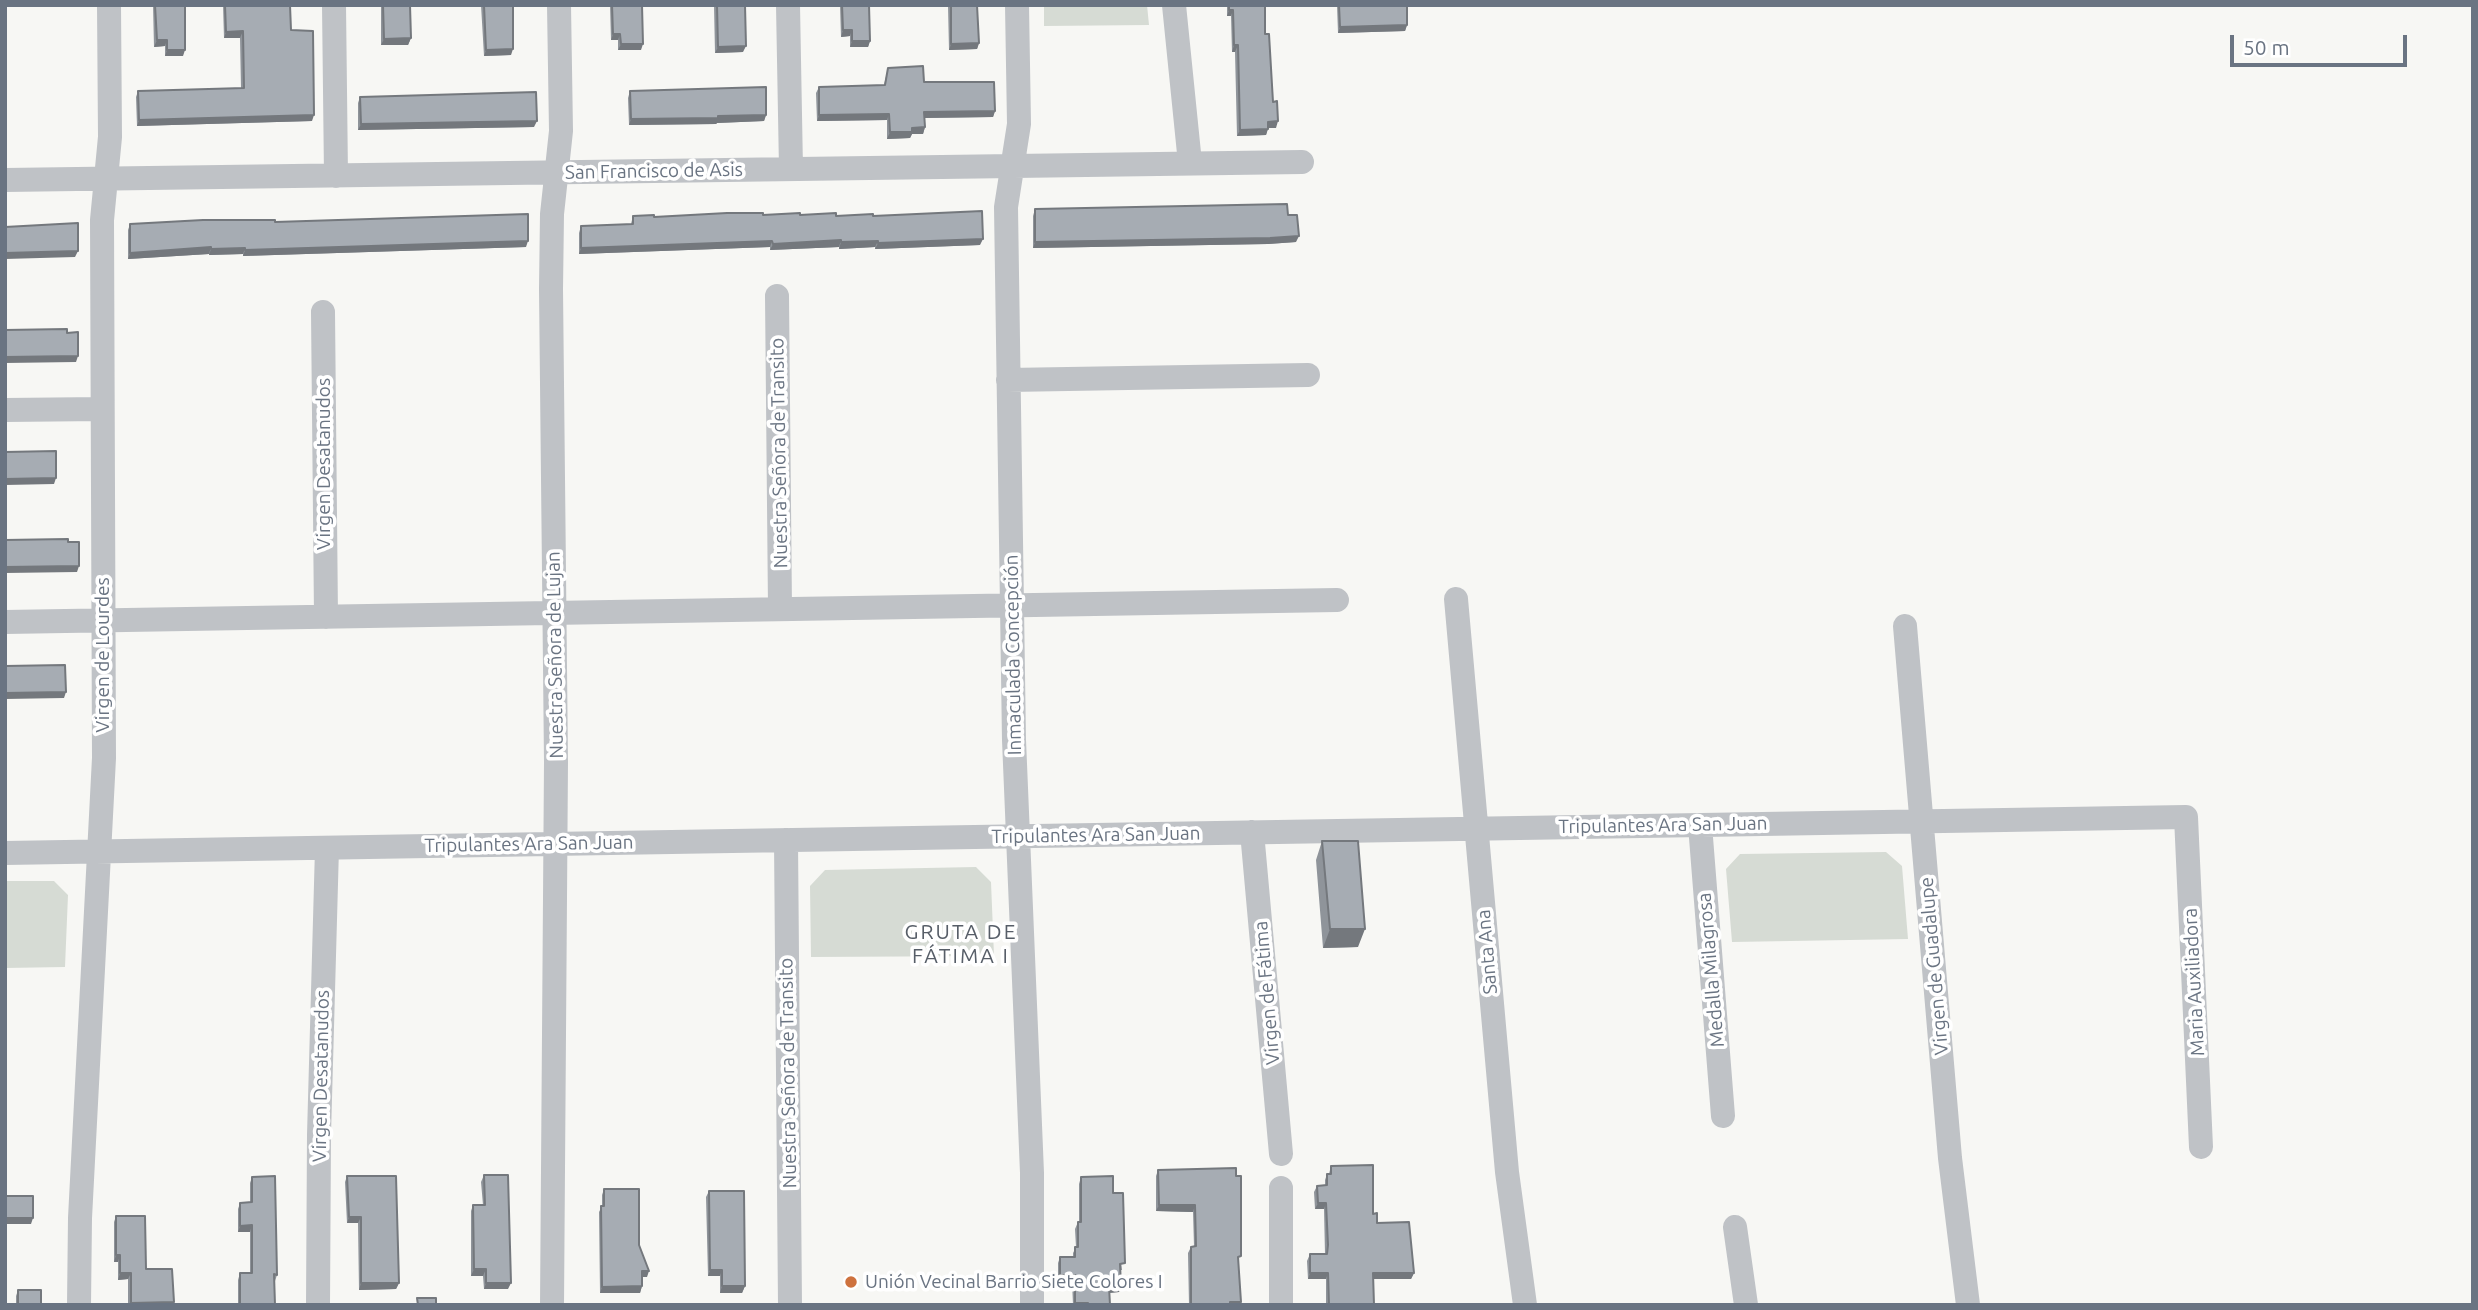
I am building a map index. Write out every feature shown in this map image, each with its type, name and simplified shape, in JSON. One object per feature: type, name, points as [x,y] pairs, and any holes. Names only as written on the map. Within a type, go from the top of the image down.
[{"type":"street","name":"Virgen de Lourdes","points":[[79,1305],[80,1218],[104,758],[102,220],[110,137],[109,5]]},
{"type":"street","points":[[334,5],[336,176]]},
{"type":"street","name":"Nuestra Señora de Lujan","points":[[552,1305],[555,844],[551,289],[552,214],[561,131],[559,5]]},
{"type":"street","points":[[789,5],[791,169]]},
{"type":"street","name":"Inmaculada Concepción","points":[[1017,5],[1019,124],[1006,207],[1012,606],[1018,836],[1032,1173],[1032,1305]]},
{"type":"street","points":[[1174,5],[1189,163]]},
{"type":"street","name":"San Francisco de Asis","points":[[5,180],[1302,162]]},
{"type":"street","name":"Nuestra Señora de Transito","points":[[777,296],[780,609]]},
{"type":"street","name":"Virgen Desatanudos","points":[[323,312],[326,617]]},
{"type":"street","points":[[1008,380],[1308,375]]},
{"type":"street","points":[[5,410],[102,409]]},
{"type":"street","name":"Santa Ana","points":[[1456,599],[1507,1172],[1525,1305]]},
{"type":"street","points":[[5,622],[1337,600]]},
{"type":"street","name":"Virgen de Guadalupe","points":[[1905,626],[1950,1158],[1968,1305]]},
{"type":"street","name":"Tripulantes Ara San Juan","points":[[5,853],[2186,817]]},
{"type":"street","name":"Maria Auxiliadora","points":[[2186,817],[2201,1147]]},
{"type":"street","name":"Medalla Milagrosa","points":[[1700,825],[1723,1116]]},
{"type":"street","name":"Virgen de Fátima","points":[[1252,832],[1281,1154]]},
{"type":"street","name":"Nuestra Señora de Transito","points":[[786,840],[790,1305]]},
{"type":"street","name":"Virgen Desatanudos","points":[[318,1305],[319,1135],[327,848]]},
{"type":"street","points":[[1281,1188],[1281,1305]]},
{"type":"street","points":[[1735,1227],[1746,1305]]},
{"type":"shaded area","points":[[1044,5],[1147,5],[1149,25],[1044,26]]},
{"type":"shaded area","points":[[1886,852],[1902,866],[1908,939],[1732,942],[1726,869],[1740,854]]},
{"type":"shaded area","points":[[976,867],[991,882],[994,956],[811,957],[810,886],[825,870]]},
{"type":"shaded area","points":[[5,881],[54,881],[68,895],[65,967],[5,968]]},
{"type":"building","points":[[155,5],[185,5],[185,50],[167,50],[167,40],[157,40]]},
{"type":"building","points":[[225,5],[290,5],[291,30],[313,31],[314,115],[139,120],[138,91],[244,88],[243,31],[226,32]]},
{"type":"building","points":[[383,5],[410,5],[411,38],[384,39]]},
{"type":"building","points":[[484,5],[513,5],[513,49],[486,50]]},
{"type":"building","points":[[612,5],[642,5],[643,44],[621,44],[620,34],[613,34]]},
{"type":"building","points":[[717,5],[745,5],[746,46],[718,47]]},
{"type":"building","points":[[842,5],[869,5],[870,41],[852,41],[852,30],[843,30]]},
{"type":"building","points":[[951,5],[977,5],[979,43],[951,44]]},
{"type":"building","points":[[1229,5],[1265,5],[1265,34],[1269,34],[1273,102],[1277,101],[1278,121],[1268,122],[1268,129],[1240,130],[1238,45],[1234,45],[1233,10],[1229,10]]},
{"type":"building","points":[[1339,5],[1407,5],[1407,25],[1340,27]]},
{"type":"building","points":[[923,66],[924,82],[994,82],[995,111],[924,112],[925,127],[912,128],[912,132],[890,132],[889,114],[819,115],[819,87],[885,85],[888,68]]},
{"type":"building","points":[[766,87],[766,115],[631,119],[630,91]]},
{"type":"building","points":[[536,92],[537,121],[361,124],[360,97]]},
{"type":"building","points":[[1287,204],[1288,215],[1297,215],[1299,236],[1035,242],[1035,209]]},
{"type":"building","points":[[982,211],[983,239],[878,243],[841,240],[773,244],[772,241],[581,248],[581,226],[633,224],[633,216],[836,213],[836,216],[873,216]]},
{"type":"building","points":[[528,214],[528,241],[245,250],[211,247],[130,253],[130,224],[203,220],[275,222]]},
{"type":"building","points":[[78,223],[78,251],[5,253],[5,227]]},
{"type":"building","points":[[67,329],[67,333],[78,332],[78,356],[5,357],[5,330]]},
{"type":"building","points":[[56,451],[56,478],[5,479],[5,452]]},
{"type":"building","points":[[68,539],[68,542],[79,542],[79,566],[5,567],[5,540]]},
{"type":"building","points":[[65,665],[66,692],[5,693],[5,666]]},
{"type":"building","points":[[1322,841],[1358,841],[1365,929],[1330,929]]},
{"type":"building","points":[[1373,1165],[1373,1214],[1377,1213],[1377,1223],[1409,1222],[1414,1273],[1373,1273],[1374,1305],[1329,1305],[1328,1273],[1310,1273],[1310,1254],[1327,1254],[1328,1245],[1326,1203],[1318,1203],[1317,1186],[1327,1185],[1327,1174],[1331,1174],[1331,1166]]},
{"type":"building","points":[[1236,1168],[1236,1176],[1241,1176],[1241,1256],[1238,1257],[1241,1302],[1230,1302],[1230,1305],[1191,1305],[1191,1247],[1196,1246],[1195,1205],[1159,1205],[1158,1170]]},
{"type":"building","points":[[484,1175],[508,1175],[511,1283],[486,1283],[486,1269],[474,1269],[473,1205],[485,1205]]},
{"type":"building","points":[[275,1176],[275,1305],[240,1305],[240,1273],[252,1273],[252,1225],[240,1226],[240,1203],[252,1202],[252,1177]]},
{"type":"building","points":[[347,1176],[396,1176],[399,1283],[361,1283],[361,1217],[349,1217]]},
{"type":"building","points":[[1113,1176],[1113,1193],[1123,1193],[1125,1263],[1120,1264],[1121,1286],[1109,1286],[1110,1305],[1075,1303],[1075,1275],[1060,1275],[1060,1257],[1075,1257],[1075,1247],[1078,1247],[1081,1177]]},
{"type":"building","points":[[604,1189],[639,1189],[639,1245],[649,1271],[642,1271],[642,1286],[602,1287],[601,1206],[604,1206]]},
{"type":"building","points":[[709,1191],[744,1191],[745,1286],[722,1286],[722,1270],[710,1270]]},
{"type":"building","points":[[5,1196],[33,1196],[33,1218],[5,1218]]},
{"type":"building","points":[[116,1216],[145,1216],[146,1269],[172,1269],[174,1302],[131,1303],[131,1273],[120,1273],[120,1255],[116,1255]]},
{"type":"building","points":[[18,1290],[41,1290],[41,1305],[18,1305]]},
{"type":"building","points":[[417,1298],[436,1298],[436,1305],[418,1305]]},
{"type":"place","name":"Unión Vecinal Barrio Siete Colores I","points":[[851,1282]]},
{"type":"district","name":"GRUTA DE FÁTIMA I","points":[[961,944]]}]
